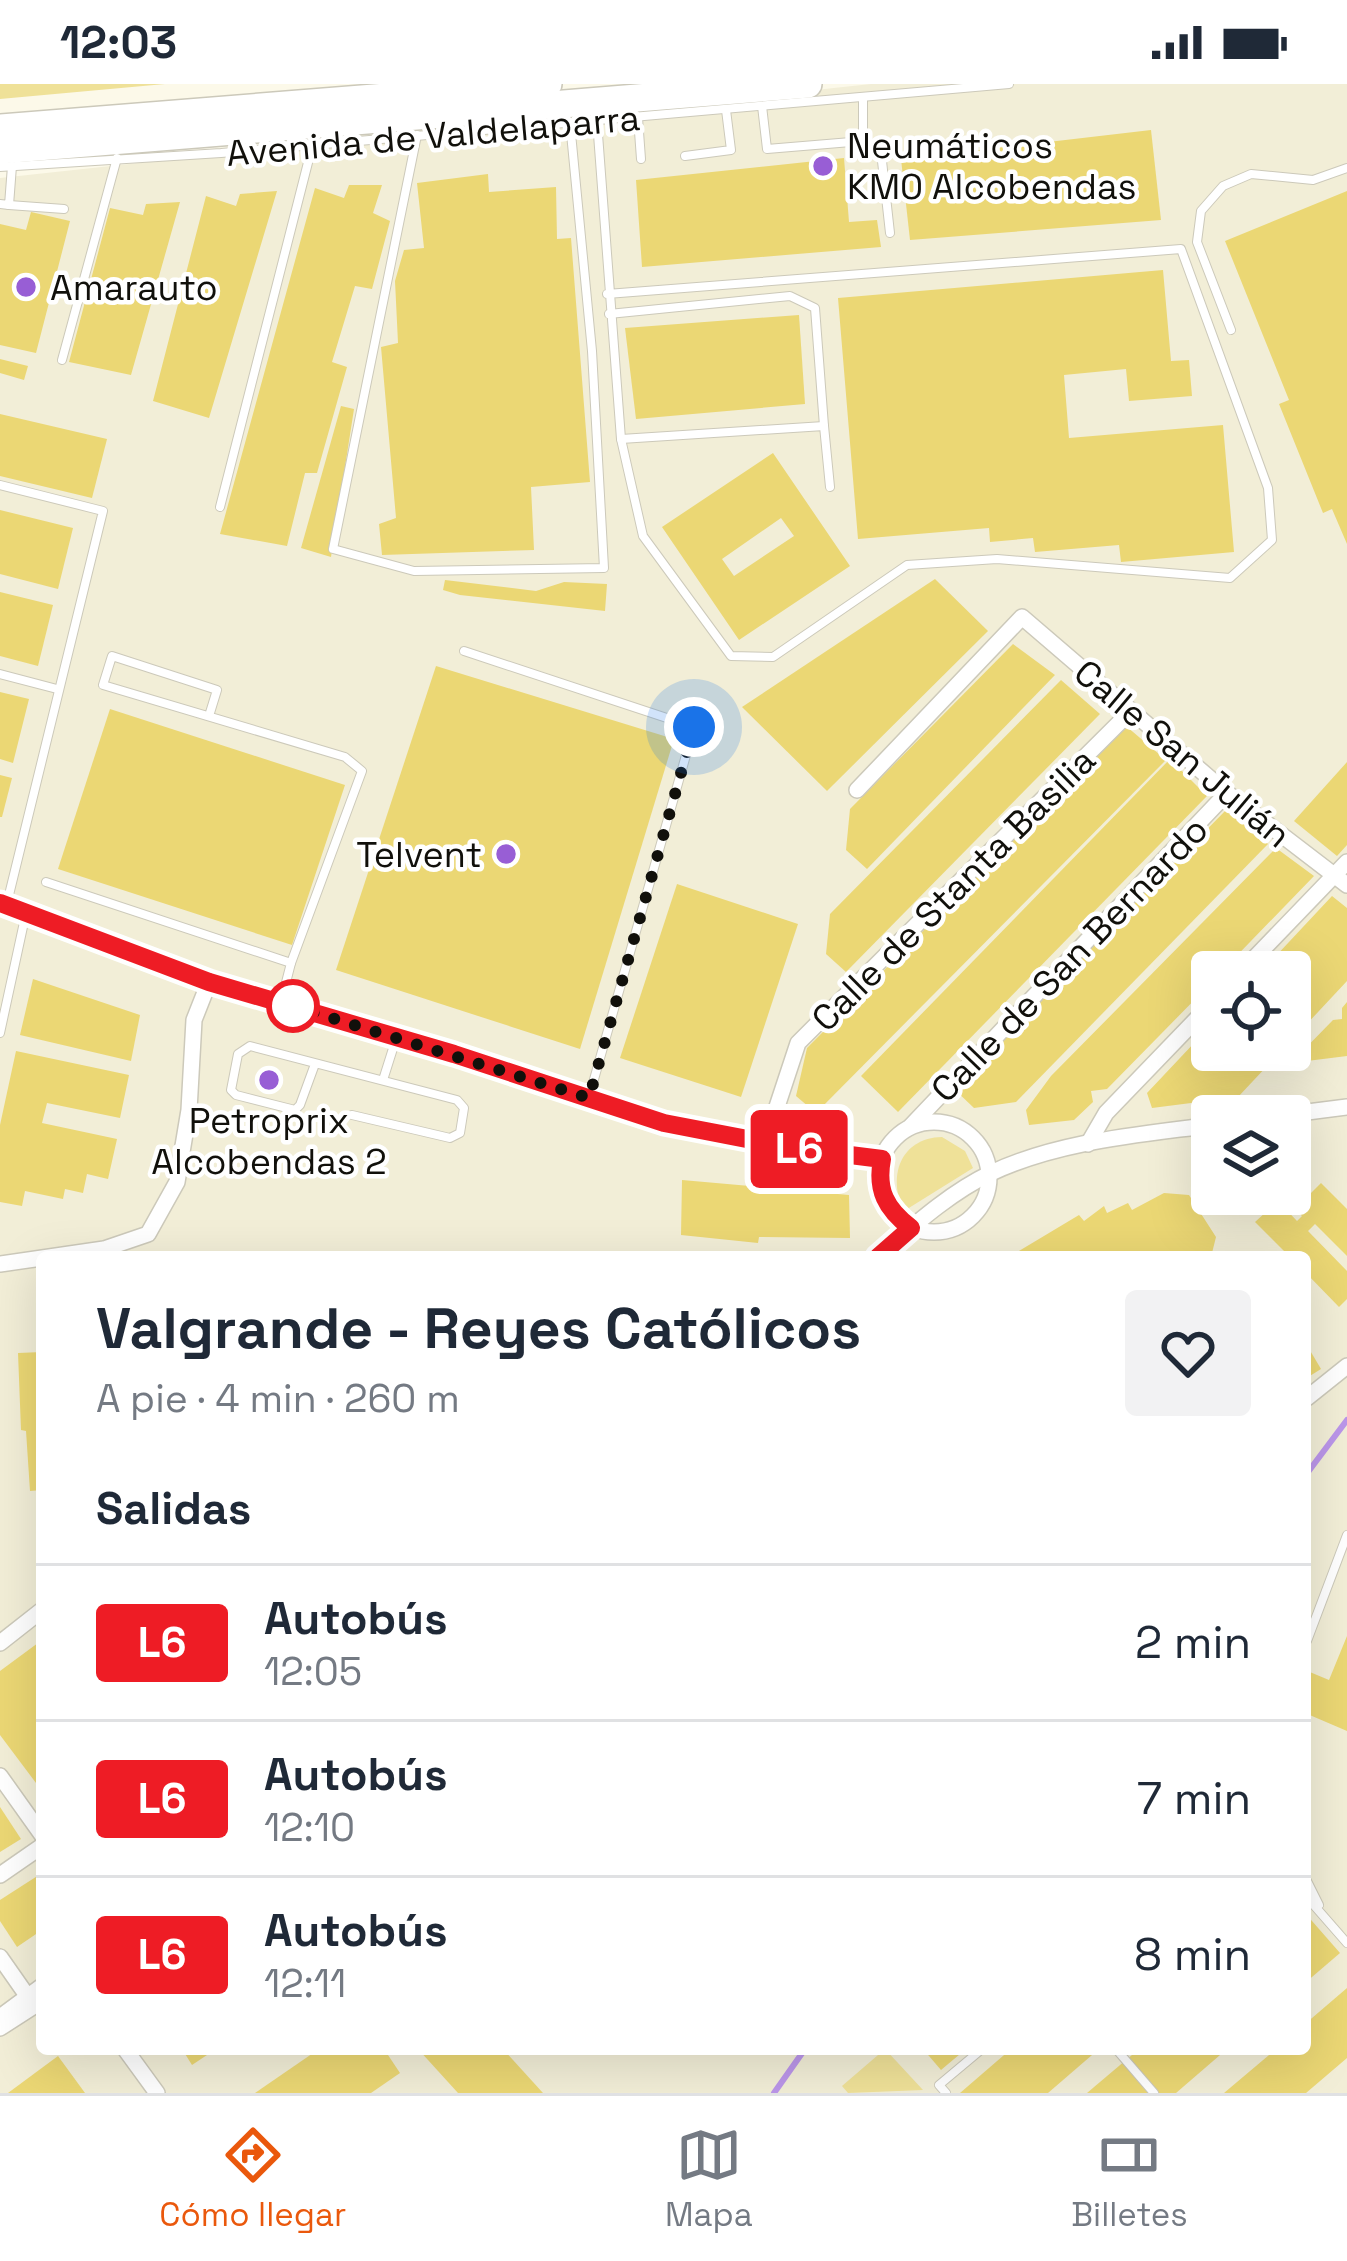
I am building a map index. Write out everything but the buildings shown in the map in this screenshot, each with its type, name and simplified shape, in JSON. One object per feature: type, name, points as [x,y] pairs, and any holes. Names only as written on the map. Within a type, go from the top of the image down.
[{"type":"highway","name":"Avenida de Valdelaparra","points":[[0,128],[282,95],[548,84]]},
{"type":"highway","name":"Avenida de Valdelaparra","points":[[6,158],[120,150],[182,136],[808,84]]},
{"type":"highway","points":[[182,136],[221,153]]},
{"type":"street","name":"Calle San Julián","points":[[857,790],[1022,617],[1227,793],[1341,880]]},
{"type":"street","name":"Calle de Stanta Basilia","points":[[764,1143],[798,1042],[1131,711]]},
{"type":"street","name":"Calle de San Bernardo","points":[[911,1126],[1227,793]]},
{"type":"street","points":[[1264,951],[1341,880],[1347,862]]},
{"type":"street","points":[[3,904],[209,982],[664,1123],[882,1159]]},
{"type":"street","points":[[90,1251],[148,1234],[177,1182],[189,1110],[194,1020],[209,982]]},
{"type":"street","points":[[1088,1144],[1106,1113],[1191,1025]]},
{"type":"street","points":[[1311,1112],[1347,1107]]},
{"type":"street","points":[[930,1122],[963,1129],[985,1154],[990,1173],[983,1204],[958,1227],[942,1232],[911,1228],[886,1205],[879,1174],[882,1159],[889,1145],[911,1126],[930,1122]]},
{"type":"street","points":[[885,1251],[990,1173],[1051,1151],[1191,1128]]},
{"type":"street","points":[[0,1264],[36,1259]]},
{"type":"street","points":[[1311,1394],[1347,1366]]},
{"type":"street","points":[[0,1643],[36,1615]]},
{"type":"street","points":[[0,1776],[36,1824]]},
{"type":"street","points":[[0,1875],[36,1850]]},
{"type":"street","points":[[0,1957],[36,1993]]},
{"type":"street","points":[[0,2017],[36,1995]]},
{"type":"street","points":[[0,2028],[36,1995]]},
{"type":"street","points":[[129,2055],[157,2093]]},
{"type":"lane","name":"Avenida de Valdelaparra","points":[[120,150],[221,153],[1009,84]]},
{"type":"lane","points":[[863,98],[863,140]]},
{"type":"lane","points":[[762,106],[767,149],[863,140],[881,152],[890,233]]},
{"type":"lane","points":[[685,156],[731,150],[726,110]]},
{"type":"lane","points":[[638,118],[641,159]]},
{"type":"lane","points":[[597,121],[607,294],[621,439],[643,536],[731,656],[773,657],[907,565],[997,559],[1230,578],[1272,540],[1268,488],[1181,249],[607,294]]},
{"type":"lane","points":[[417,135],[333,549],[414,571],[604,568],[592,350],[570,123]]},
{"type":"lane","points":[[220,507],[313,142]]},
{"type":"lane","points":[[62,360],[120,150]]},
{"type":"lane","name":"Avenida de Valdelaparra","points":[[0,167],[6,158]]},
{"type":"lane","points":[[6,158],[4,204],[64,208]]},
{"type":"lane","points":[[1231,330],[1197,242],[1201,211],[1223,185],[1251,174],[1313,180],[1347,168]]},
{"type":"lane","points":[[609,314],[790,296],[815,308],[830,487]]},
{"type":"lane","points":[[621,439],[824,426]]},
{"type":"lane","points":[[0,485],[103,512],[3,904]]},
{"type":"lane","points":[[464,651],[694,727],[589,1098]]},
{"type":"lane","points":[[209,716],[218,690],[112,656],[103,685],[346,757],[362,771],[281,1002]]},
{"type":"lane","points":[[0,674],[57,689]]},
{"type":"lane","points":[[46,882],[291,963]]},
{"type":"lane","points":[[0,1034],[26,912]]},
{"type":"lane","points":[[383,1080],[396,1037]]},
{"type":"lane","points":[[315,1064],[295,1110],[231,1090],[238,1054],[250,1046],[461,1103],[460,1133],[450,1138],[352,1115]]},
{"type":"lane","points":[[1311,1630],[1347,1535]]},
{"type":"lane","points":[[1311,1889],[1325,1918]]},
{"type":"lane","points":[[1311,1901],[1347,1943]]},
{"type":"lane","points":[[946,2093],[939,2085],[975,2055]]},
{"type":"lane","points":[[1121,2055],[1154,2093]]},
{"type":"shaded area","points":[[0,84],[165,84],[0,99]]},
{"type":"shaded area","points":[[871,84],[1347,84],[1347,2093],[0,2093],[0,178]]},
{"type":"shaded area","points":[[942,1137],[965,1151],[973,1168],[904,1211],[897,1185],[901,1162],[916,1144]]},
{"type":"shaded area","points":[[878,2055],[891,2055],[923,2090],[848,2093],[842,2086]]},
{"type":"waterway","points":[[1311,1468],[1347,1420]]},
{"type":"waterway","points":[[774,2093],[801,2055]]},
{"type":"bus line","name":"L6","points":[[0,903],[209,982],[454,1054],[664,1123],[882,1159],[880,1190],[886,1205],[911,1228],[885,1251]]},
{"type":"place","name":"Neumáticos KM0 Alcobendas","points":[[823,166]]},
{"type":"place","name":"Amarauto","points":[[26,287]]},
{"type":"place","name":"Telvent","points":[[506,854]]},
{"type":"place","name":"Petroprix Alcobendas 2","points":[[269,1080]]},
{"type":"route","points":[[293,1006],[589,1098],[694,727]]}]
